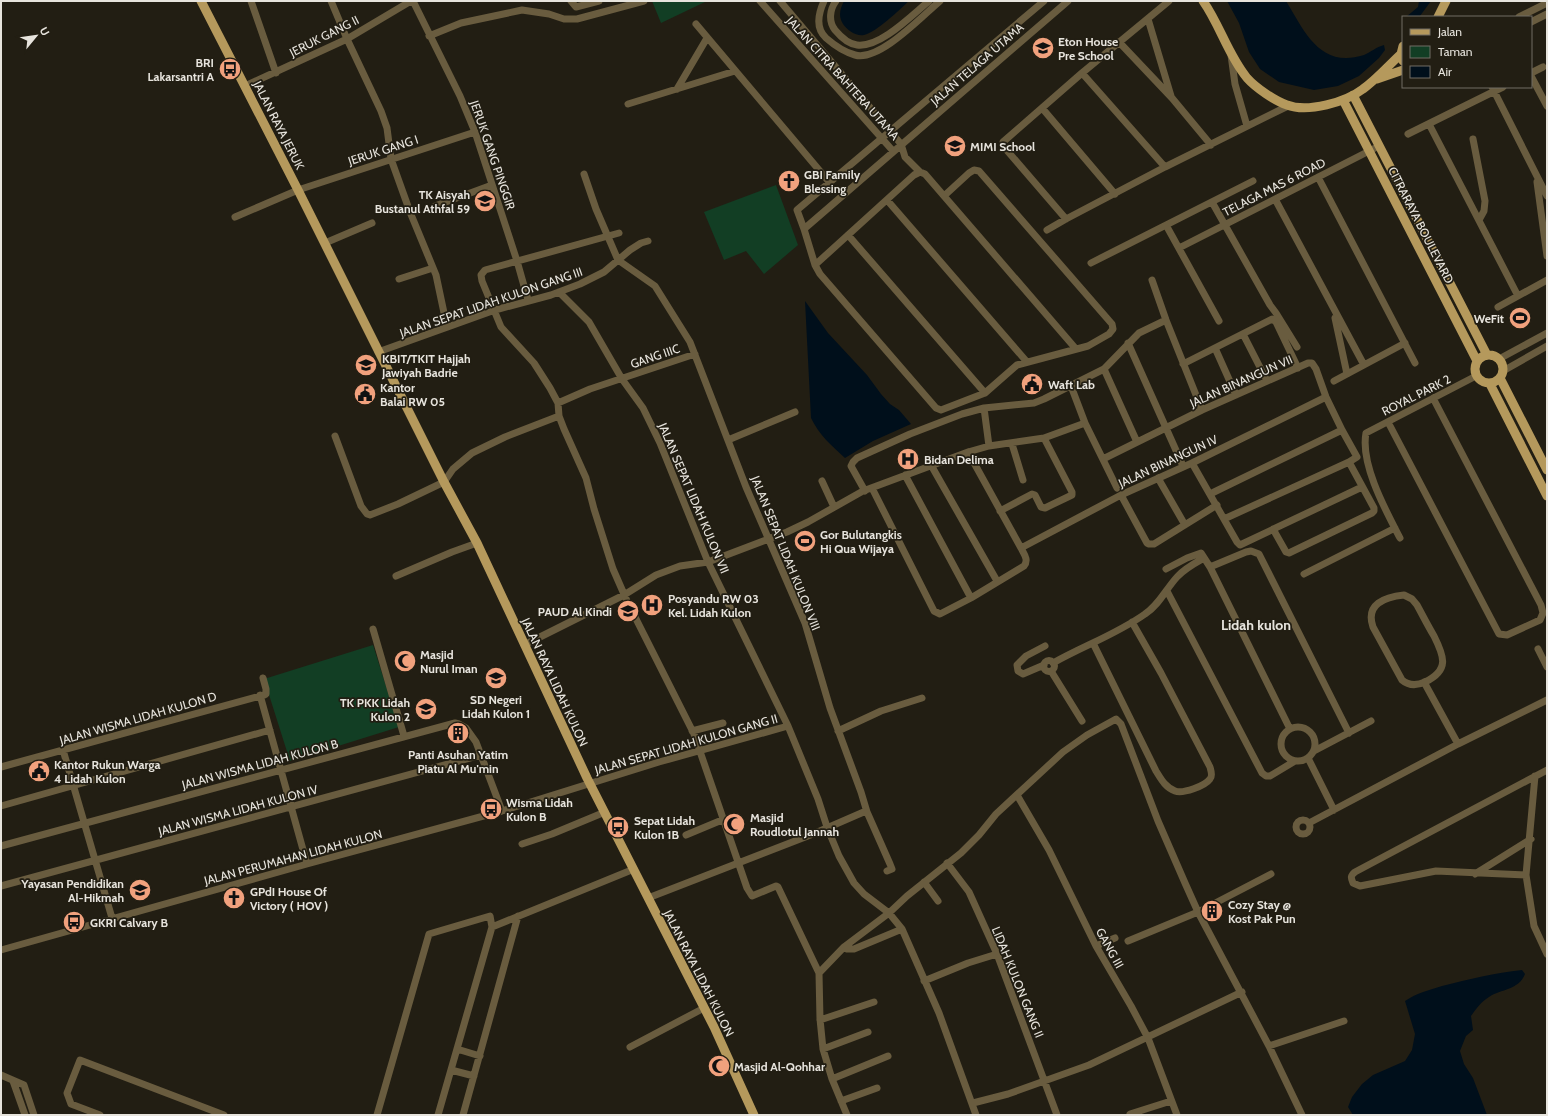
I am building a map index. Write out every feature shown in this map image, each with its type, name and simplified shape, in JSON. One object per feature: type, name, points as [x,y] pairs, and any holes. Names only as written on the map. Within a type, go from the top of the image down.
[{"type":"main road","name":"JALAN RAYA JERUK","points":[[201,1],[334,261]]},
{"type":"main road","points":[[1203,1],[1239,66],[1252,82],[1266,93],[1288,106],[1307,108],[1343,100],[1353,95],[1374,80],[1402,53]]},
{"type":"main road","points":[[1440,13],[1446,1]]},
{"type":"main road","points":[[1374,80],[1402,70]]},
{"type":"main road","name":"CITRARAYA BOULEVARD","points":[[1353,95],[1488,355]]},
{"type":"main road","name":"CITRARAYA BOULEVARD","points":[[1343,100],[1477,361]]},
{"type":"main road","name":"JALAN RAYA LIDAH KULON","points":[[334,261],[378,352],[444,482],[477,543],[590,784],[704,1008],[754,1115]]},
{"type":"main road","points":[[1502,374],[1494,383],[1490,384],[1482,382],[1476,376],[1474,368],[1477,361],[1483,356],[1492,355],[1499,359],[1502,374],[1547,470]]},
{"type":"main road","points":[[1490,384],[1547,496]]},
{"type":"street","points":[[251,1],[276,73]]},
{"type":"street","points":[[331,1],[381,111],[387,128],[392,159],[410,212],[433,268],[441,295],[447,327]]},
{"type":"street","name":"JERUK GANG II","points":[[245,86],[347,39],[412,1]]},
{"type":"street","name":"JERUK GANG PINGGIR","points":[[412,1],[460,96],[475,132],[517,261],[528,300]]},
{"type":"street","points":[[571,1],[576,7],[599,1]]},
{"type":"street","points":[[429,36],[461,23],[522,10],[549,14],[564,19],[577,19],[644,1]]},
{"type":"street","name":"JALAN CITRA BAHTERA UTAMA","points":[[760,1],[894,151]]},
{"type":"street","name":"JALAN CITRA BAHTERA UTAMA","points":[[780,1],[901,144],[906,157],[920,172],[925,174],[1076,349]]},
{"type":"street","points":[[824,1],[818,20],[824,36],[836,46],[855,56],[873,54],[888,45],[940,1]]},
{"type":"street","points":[[836,1],[832,7],[830,15],[833,27],[842,39],[857,45],[870,44],[883,38],[929,1]]},
{"type":"street","name":"JALAN TELAGA UTAMA","points":[[1044,1],[797,210],[804,229],[1068,1]]},
{"type":"street","points":[[1066,219],[1002,145],[1004,141],[1082,73],[1169,1]]},
{"type":"street","points":[[1521,16],[1547,3]]},
{"type":"street","points":[[1532,22],[1547,14]]},
{"type":"street","points":[[1148,19],[1172,98]]},
{"type":"street","points":[[696,24],[830,183]]},
{"type":"street","points":[[677,89],[707,38]]},
{"type":"street","points":[[1119,42],[1172,98],[1211,145]]},
{"type":"street","points":[[1230,49],[1235,84],[1247,126]]},
{"type":"street","points":[[1532,72],[1543,67]]},
{"type":"street","points":[[628,104],[735,71]]},
{"type":"street","points":[[1082,73],[1165,167]]},
{"type":"street","points":[[1532,78],[1547,106]]},
{"type":"street","points":[[1408,134],[1493,89],[1547,196]]},
{"type":"street","points":[[1047,230],[1165,167],[1288,106]]},
{"type":"street","points":[[1042,108],[1115,194]]},
{"type":"street","points":[[1429,124],[1518,296]]},
{"type":"street","name":"JERUK GANG I","points":[[235,217],[298,190],[475,132]]},
{"type":"street","points":[[1473,138],[1485,201],[1484,211],[1478,220]]},
{"type":"street","name":"TELAGA MAS 6 ROAD","points":[[1179,248],[1379,146]]},
{"type":"street","points":[[804,229],[815,265],[820,274],[936,408],[941,410],[985,393],[1016,365],[1088,346],[1109,334],[1113,329],[1112,324],[979,171],[974,170],[969,173],[944,196]]},
{"type":"street","points":[[815,265],[914,175],[920,172]]},
{"type":"street","points":[[584,174],[618,260]]},
{"type":"street","points":[[1536,175],[1547,256]]},
{"type":"street","points":[[1318,177],[1415,363]]},
{"type":"street","points":[[1091,263],[1253,181]]},
{"type":"street","points":[[435,206],[492,186]]},
{"type":"street","points":[[1275,199],[1364,365]]},
{"type":"street","points":[[887,200],[1027,362]]},
{"type":"street","points":[[1212,202],[1270,305],[1297,347]]},
{"type":"street","points":[[325,243],[372,223]]},
{"type":"street","points":[[1166,225],[1219,321]]},
{"type":"street","points":[[619,234],[485,270],[481,275],[501,327],[534,363],[558,403],[559,416],[586,478],[613,569],[624,595],[692,731],[700,750],[722,820],[751,895],[754,896],[776,886],[778,887],[819,973],[820,1020],[823,1049],[832,1079],[847,1115]]},
{"type":"street","points":[[848,235],[985,393]]},
{"type":"street","name":"JALAN SEPAT LIDAH KULON GANG III","points":[[378,352],[495,310],[559,292],[580,284],[604,272],[630,250],[640,243],[648,241]]},
{"type":"street","name":"JALAN SEPAT LIDAH KULON VIII","points":[[618,260],[655,286],[683,330],[695,354],[768,539],[805,624],[830,708],[866,811],[892,869],[887,871]]},
{"type":"street","points":[[399,279],[433,268]]},
{"type":"street","points":[[1152,280],[1166,320],[1202,410]]},
{"type":"street","points":[[1498,307],[1547,280]]},
{"type":"street","name":"JALAN SEPAT LIDAH KULON VII","points":[[559,292],[589,322],[622,379],[643,408],[660,443],[708,562],[788,726],[818,799],[827,828],[840,856],[854,883],[864,894],[889,913],[902,929],[939,1013],[973,1103],[976,1115]]},
{"type":"street","points":[[1333,308],[1347,374]]},
{"type":"street","points":[[968,452],[1021,548],[1026,559],[1026,564],[971,598],[940,614],[936,613],[868,489],[851,466],[853,462],[857,458],[916,431],[962,414],[984,408],[1034,403],[1104,369],[1134,336],[1143,330],[1166,320]]},
{"type":"street","points":[[1183,364],[1271,320],[1274,320],[1298,368]]},
{"type":"street","points":[[1499,359],[1547,333]]},
{"type":"street","points":[[1243,334],[1267,381]]},
{"type":"street","points":[[1128,343],[1183,466]]},
{"type":"street","points":[[1334,382],[1405,343]]},
{"type":"street","points":[[1502,374],[1547,346]]},
{"type":"street","points":[[1214,348],[1236,395]]},
{"type":"street","name":"GANG IIIC","points":[[558,403],[590,389],[695,354]]},
{"type":"street","name":"JALAN BINANGUN VII","points":[[1103,459],[1202,410],[1308,363],[1315,366],[1326,397],[1357,456],[1351,461]]},
{"type":"street","points":[[1104,369],[1137,442]]},
{"type":"street","name":"ROYAL PARK 2","points":[[1395,528],[1369,470],[1365,441],[1366,433],[1476,376]]},
{"type":"street","points":[[1071,386],[1085,423],[1119,492],[1148,544],[1154,544],[1217,505]]},
{"type":"street","name":"JALAN BINANGUN IV","points":[[1021,548],[1119,492],[1158,478],[1192,463],[1326,397]]},
{"type":"street","points":[[1388,422],[1499,634],[1507,634],[1540,620],[1543,613],[1541,605],[1433,398]]},
{"type":"street","points":[[984,408],[989,446]]},
{"type":"street","points":[[728,440],[795,412]]},
{"type":"street","points":[[335,436],[361,506],[367,514],[374,515],[444,482],[453,469],[472,453],[505,437],[559,416]]},
{"type":"street","points":[[524,645],[624,595],[656,575],[669,570],[708,562],[803,525],[868,489],[968,452],[989,446],[1012,444],[1044,438],[1085,423]]},
{"type":"street","points":[[1210,494],[1342,430]]},
{"type":"street","points":[[1000,511],[1032,494],[1035,495],[1041,507],[1044,508],[1072,495],[1072,492],[1044,438]]},
{"type":"street","points":[[1012,444],[1023,480]]},
{"type":"street","points":[[1224,520],[1351,461],[1374,510],[1372,514],[1287,553],[1273,530]]},
{"type":"street","points":[[1192,463],[1240,545],[1362,487]]},
{"type":"street","points":[[931,465],[997,581]]},
{"type":"street","points":[[905,475],[971,598]]},
{"type":"street","points":[[1158,478],[1184,525]]},
{"type":"street","points":[[822,481],[834,507]]},
{"type":"street","points":[[1304,574],[1395,528],[1400,538]]},
{"type":"street","points":[[396,576],[477,543]]},
{"type":"street","points":[[1210,567],[1251,550],[1259,554],[1349,733]]},
{"type":"street","points":[[1166,569],[1187,558],[1201,553],[1210,567],[1290,729]]},
{"type":"street","points":[[1046,646],[1026,656],[1017,665],[1018,671],[1023,674],[1044,665],[1049,661],[1053,663],[1132,622],[1152,609],[1177,577],[1191,565],[1204,558]]},
{"type":"street","points":[[1167,591],[1262,773],[1266,776],[1270,776],[1295,761]]},
{"type":"street","points":[[1404,595],[1412,599],[1418,605],[1440,647],[1443,656],[1441,669],[1436,675],[1424,682],[1416,685],[1408,685],[1402,680],[1373,627],[1370,618],[1374,607],[1384,600],[1394,596],[1404,595]]},
{"type":"street","points":[[1093,643],[1156,771],[1164,784],[1180,792],[1192,790],[1200,786],[1210,779],[1212,774],[1210,767],[1161,673],[1132,622]]},
{"type":"street","points":[[373,629],[404,736]]},
{"type":"street","points":[[1538,649],[1547,667]]},
{"type":"street","points":[[1052,671],[1054,667],[1053,663]]},
{"type":"street","points":[[1044,665],[1045,669],[1052,671],[1082,722]]},
{"type":"street","points":[[263,678],[266,692],[264,695],[260,695],[307,864]]},
{"type":"street","points":[[1424,682],[1458,744]]},
{"type":"street","name":"JALAN WISMA LIDAH KULON D","points":[[1,767],[260,695]]},
{"type":"street","points":[[838,730],[881,710],[922,698]]},
{"type":"street","points":[[1309,823],[1458,744],[1547,700]]},
{"type":"street","points":[[819,973],[844,947],[889,913],[924,882],[961,853],[979,835],[996,814],[1063,752],[1108,723],[1117,720],[1121,724],[1158,821],[1198,912],[1242,992],[1302,1115]]},
{"type":"street","points":[[1314,751],[1316,744],[1314,737],[1304,728],[1297,727],[1290,729],[1284,734],[1281,742],[1282,751],[1287,758],[1295,761],[1302,761],[1308,758],[1314,751],[1371,721]]},
{"type":"street","name":"JALAN WISMA LIDAH KULON B","points":[[1,846],[455,723],[466,728],[474,737],[481,755]]},
{"type":"street","points":[[692,731],[723,723]]},
{"type":"street","name":"JALAN SEPAT LIDAH KULON GANG II","points":[[590,784],[700,750],[788,726]]},
{"type":"street","points":[[1,806],[270,730]]},
{"type":"street","points":[[63,750],[112,918]]},
{"type":"street","points":[[481,755],[502,811]]},
{"type":"street","name":"JALAN WISMA LIDAH KULON IV","points":[[1,886],[481,755]]},
{"type":"street","points":[[1308,758],[1334,810]]},
{"type":"street","points":[[1526,875],[1475,874],[1452,871],[1436,871],[1360,886],[1354,883],[1351,878],[1351,875],[1355,872],[1547,770]]},
{"type":"street","points":[[1535,776],[1531,839],[1526,875],[1534,926],[1547,954]]},
{"type":"street","name":"JALAN PERUMAHAN LIDAH KULON","points":[[1,950],[502,811],[590,784]]},
{"type":"street","name":"GANG III","points":[[1017,794],[1049,850],[1096,946],[1148,1038],[1177,1115]]},
{"type":"street","points":[[648,898],[827,828],[866,811]]},
{"type":"street","points":[[522,844],[552,834],[604,812]]},
{"type":"street","points":[[686,835],[722,820]]},
{"type":"street","points":[[1475,874],[1531,839]]},
{"type":"street","name":"LIDAH KULON GANG II","points":[[947,863],[969,892],[997,954],[1057,1115]]},
{"type":"street","points":[[492,927],[634,869]]},
{"type":"street","points":[[1128,941],[1198,912],[1271,874]]},
{"type":"street","points":[[924,882],[938,902]]},
{"type":"street","points":[[377,1115],[429,934],[490,916],[492,927],[438,1115]]},
{"type":"street","points":[[463,1115],[518,916]]},
{"type":"street","points":[[844,947],[846,949],[854,948],[902,929]]},
{"type":"street","points":[[1096,946],[1115,938]]},
{"type":"street","points":[[924,981],[968,963],[997,954]]},
{"type":"street","points":[[973,1103],[1008,1094],[1089,1065],[1242,992]]},
{"type":"street","points":[[820,1020],[874,1002]]},
{"type":"street","points":[[630,1047],[704,1008]]},
{"type":"street","points":[[1269,1046],[1344,1021]]},
{"type":"street","points":[[823,1049],[868,1032]]},
{"type":"street","points":[[457,1049],[480,1056]]},
{"type":"street","points":[[832,1079],[888,1056]]},
{"type":"street","points":[[100,1115],[71,1104],[67,1093],[80,1060],[224,1115]]},
{"type":"street","points":[[451,1070],[474,1076]]},
{"type":"street","points":[[1,1076],[24,1085],[34,1115]]},
{"type":"street","points":[[13,1081],[25,1115]]},
{"type":"street","points":[[841,1101],[877,1088]]},
{"type":"street","points":[[1130,1114],[1171,1101]]},
{"type":"green space","points":[[652,1],[707,1],[661,23]]},
{"type":"green space","points":[[776,185],[798,245],[764,274],[746,251],[724,260],[704,212]]},
{"type":"green space","points":[[373,645],[399,727],[290,761],[264,679]]},
{"type":"water","points":[[844,1],[909,1],[875,30],[861,35],[850,31],[841,21],[840,12]]},
{"type":"water","points":[[1227,1],[1286,1],[1307,35],[1325,52],[1336,57],[1349,58],[1364,55],[1384,45],[1385,50],[1379,58],[1359,76],[1338,86],[1314,90],[1279,82],[1260,69],[1249,52],[1239,23]]},
{"type":"water","points":[[1419,1],[1431,1],[1420,16],[1407,16],[1418,7]]},
{"type":"water","points":[[805,301],[828,333],[867,375],[890,404],[899,410],[911,424],[873,441],[845,458],[822,435],[811,418]]},
{"type":"water","points":[[1522,970],[1525,974],[1519,983],[1489,997],[1481,1003],[1471,1016],[1473,1030],[1466,1036],[1460,1051],[1464,1064],[1473,1078],[1487,1115],[1353,1115],[1348,1107],[1352,1097],[1362,1084],[1373,1075],[1405,1061],[1412,1050],[1415,1034],[1405,1001],[1428,990],[1442,986],[1482,976]]},
{"type":"place","name":"Eton House Pre School","points":[[1043,48]]},
{"type":"place","name":"BRI Lakarsantri A","points":[[230,69]]},
{"type":"place","name":"MIMI School","points":[[955,146]]},
{"type":"place","name":"GBI Family Blessing","points":[[789,181]]},
{"type":"place","name":"TK Aisyah Bustanul Athfal 59","points":[[485,201]]},
{"type":"place","name":"WeFit","points":[[1520,318]]},
{"type":"place","name":"KBIT/TKIT Hajjah Jawiyah Badrie","points":[[366,365]]},
{"type":"place","name":"Waft Lab","points":[[1032,384]]},
{"type":"place","name":"Kantor Balai RW 05","points":[[365,394]]},
{"type":"place","name":"Bidan Delima","points":[[908,459]]},
{"type":"place","name":"Gor Bulutangkis Hi Qua Wijaya","points":[[805,541]]},
{"type":"place","name":"Posyandu RW 03 Kel. Lidah Kulon","points":[[652,605]]},
{"type":"place","name":"PAUD Al Kindi","points":[[628,611]]},
{"type":"place","name":"Masjid Nurul Iman","points":[[405,661]]},
{"type":"place","name":"SD Negeri Lidah Kulon 1","points":[[496,678]]},
{"type":"place","name":"TK PKK Lidah Kulon 2","points":[[426,709]]},
{"type":"place","name":"Panti Asuhan Yatim Piatu Al Mu'min","points":[[458,733]]},
{"type":"place","name":"Kantor Rukun Warga 4 Lidah Kulon","points":[[39,771]]},
{"type":"place","name":"Wisma Lidah Kulon B","points":[[491,809]]},
{"type":"place","name":"Masjid Roudlotul Jannah","points":[[734,824]]},
{"type":"place","name":"Sepat Lidah Kulon 1B","points":[[618,827]]},
{"type":"place","name":"Yayasan Pendidikan Al-Hikmah","points":[[140,890]]},
{"type":"place","name":"GPdI House Of Victory ( HOV )","points":[[234,898]]},
{"type":"place","name":"Cozy Stay @ Kost Pak Pun","points":[[1212,911]]},
{"type":"place","name":"GKRI Calvary B","points":[[74,922]]},
{"type":"place","name":"Masjid Al-Qohhar","points":[[719,1066]]},
{"type":"district","name":"Lidah kulon","points":[[1256,625]]}]
